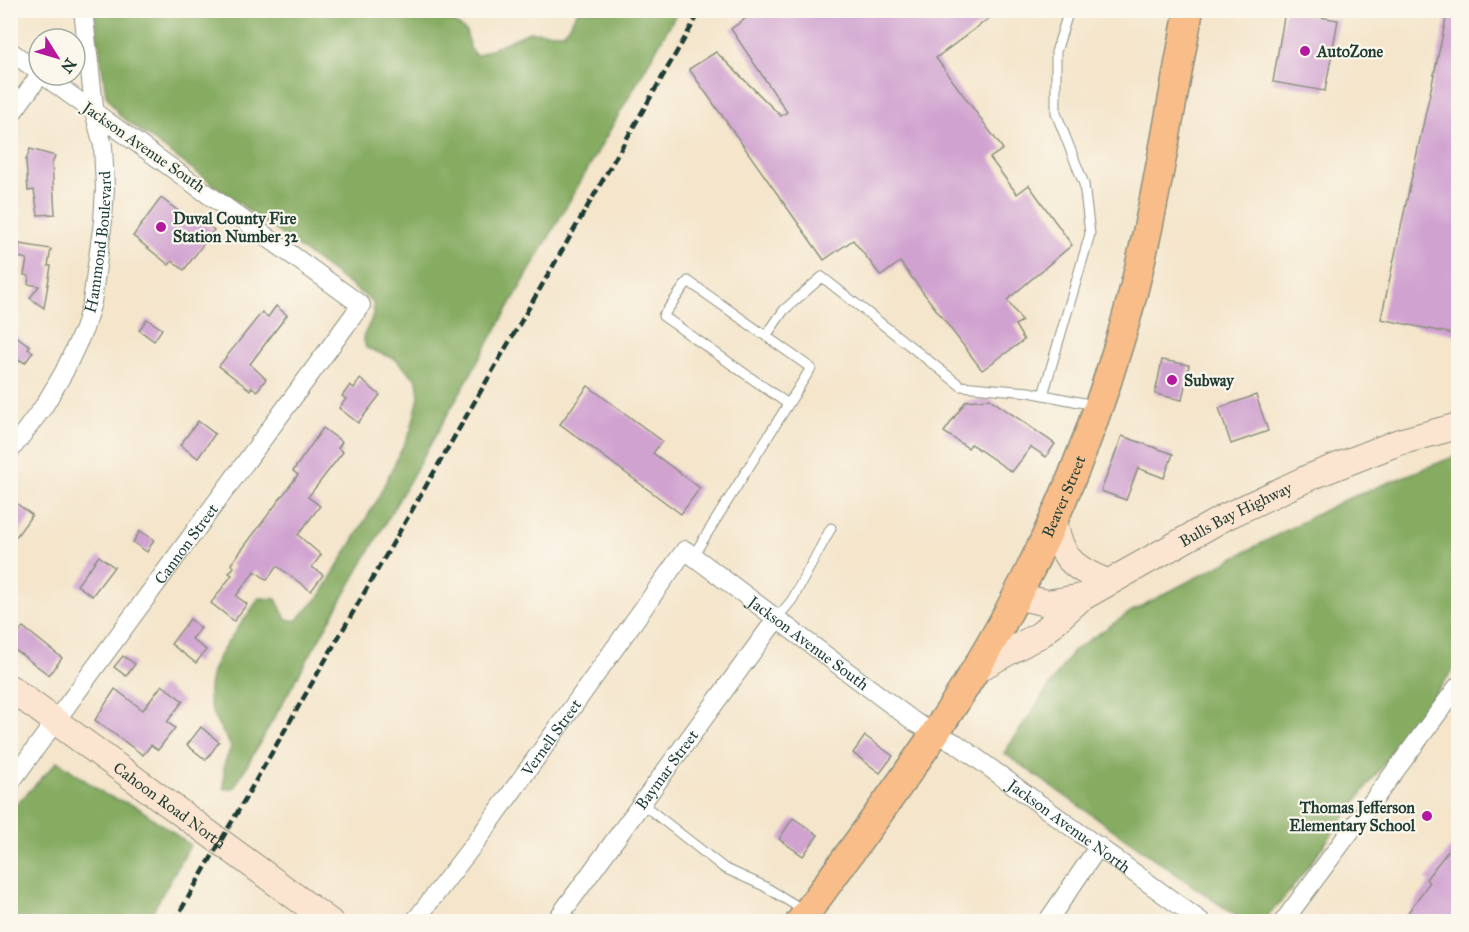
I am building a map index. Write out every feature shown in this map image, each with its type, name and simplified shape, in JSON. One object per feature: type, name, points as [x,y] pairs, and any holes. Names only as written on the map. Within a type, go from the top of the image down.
[{"type":"main road","name":"Beaver Street","points":[[803,917],[935,732],[974,671],[1016,596],[1054,519],[1099,406],[1121,336],[1136,278],[1189,10]]},
{"type":"main road","name":"Bulls Bay Highway","points":[[1016,596],[1047,603],[1083,597],[1225,517],[1310,477],[1399,442],[1458,426]]},
{"type":"main road","points":[[1054,519],[1064,555],[1087,574],[1107,582]]},
{"type":"main road","points":[[974,671],[1041,634],[1083,597]]},
{"type":"main road","name":"Cahoon Road North","points":[[10,688],[330,921]]},
{"type":"street","name":"Hammond Boulevard","points":[[10,451],[44,406],[64,372],[84,329],[92,303],[104,221],[105,188],[103,146],[95,115],[83,10]]},
{"type":"street","name":"Jackson Avenue South","points":[[10,51],[27,64]]},
{"type":"street","points":[[10,116],[31,87]]},
{"type":"street","name":"Jackson Avenue South","points":[[57,87],[220,201],[361,305]]},
{"type":"street","name":"Cannon Street","points":[[10,783],[361,305]]},
{"type":"street","name":"Jackson Avenue South","points":[[689,553],[916,723],[935,732]]},
{"type":"street","name":"Vernell Street","points":[[414,921],[481,835],[689,553]]},
{"type":"street","name":"Baymar Street","points":[[564,918],[640,802],[777,618]]},
{"type":"street","points":[[1283,921],[1458,686]]},
{"type":"street","name":"Jackson Avenue North","points":[[935,732],[957,744],[1202,921]]},
{"type":"street","points":[[1047,921],[1099,846]]},
{"type":"lane","points":[[1043,395],[1090,234],[1084,184],[1056,113],[1056,52],[1070,10]]},
{"type":"lane","points":[[766,336],[784,310],[822,276],[961,386],[1043,395],[1099,406]]},
{"type":"lane","points":[[689,553],[788,405],[811,368],[688,281],[663,316],[788,405]]},
{"type":"lane","points":[[777,618],[792,600],[831,528]]},
{"type":"lane","points":[[640,802],[724,868],[764,886],[803,917]]},
{"type":"green space","points":[[395,10],[415,22],[428,11],[437,11],[466,31],[470,48],[476,56],[529,32],[564,33],[578,11],[678,11],[234,788],[224,789],[224,765],[231,747],[210,705],[209,689],[216,661],[259,598],[276,599],[286,619],[296,621],[320,596],[376,502],[411,430],[419,397],[417,380],[395,359],[366,348],[363,337],[373,316],[373,302],[119,115],[106,95],[94,11]]},
{"type":"green space","points":[[1458,455],[1458,663],[1290,891],[1263,921],[1243,921],[1004,753],[1073,651],[1132,611],[1342,501]]},
{"type":"green space","points":[[58,761],[106,795],[137,807],[190,845],[147,921],[11,921],[11,810]]},
{"type":"building","points":[[757,10],[1000,10],[936,58],[1003,149],[990,158],[1017,194],[1029,185],[1072,245],[1007,300],[1022,321],[1015,325],[1024,340],[982,370],[900,262],[881,276],[853,240],[824,260],[689,69],[716,52],[781,116],[787,112],[731,29]]},
{"type":"building","points":[[1448,10],[1458,10],[1458,335],[1381,319]]},
{"type":"building","name":"AutoZone","points":[[1285,11],[1338,20],[1325,91],[1273,82]]},
{"type":"building","points":[[30,149],[55,156],[52,164],[55,214],[38,215],[34,190],[28,191],[26,160]]},
{"type":"building","points":[[161,198],[193,222],[197,217],[214,230],[184,270],[172,261],[169,265],[133,236]]},
{"type":"building","points":[[20,244],[51,249],[48,266],[51,266],[44,308],[30,298],[39,286],[28,284],[29,276],[24,275],[27,259],[18,257]]},
{"type":"building","points":[[276,306],[287,315],[250,364],[266,379],[257,391],[252,387],[250,390],[219,366],[262,312],[268,317]]},
{"type":"building","points":[[147,319],[162,329],[154,341],[139,330]]},
{"type":"building","points":[[10,332],[30,346],[28,349],[33,352],[25,363],[20,360],[10,372]]},
{"type":"building","name":"Subway","points":[[1162,360],[1189,365],[1182,400],[1155,394]]},
{"type":"building","points":[[360,379],[380,395],[358,423],[339,408],[346,399],[342,396],[350,385],[354,388]]},
{"type":"building","points":[[588,386],[662,441],[653,453],[700,488],[681,514],[560,424]]},
{"type":"building","points":[[1256,395],[1268,431],[1231,444],[1219,408]]},
{"type":"building","points":[[990,399],[1055,444],[1046,457],[1031,447],[1012,472],[971,444],[968,448],[944,432],[966,401]]},
{"type":"building","points":[[198,421],[215,434],[198,458],[180,445]]},
{"type":"building","points":[[323,428],[342,442],[338,448],[343,452],[308,497],[320,506],[298,535],[321,555],[312,567],[323,575],[311,591],[277,566],[267,580],[255,571],[236,596],[247,604],[234,621],[211,603],[232,575],[229,573],[234,567],[231,564],[298,475],[293,471]]},
{"type":"building","points":[[1122,436],[1173,454],[1164,478],[1138,468],[1126,500],[1101,491]]},
{"type":"building","points":[[16,503],[32,515],[10,545],[10,510]]},
{"type":"building","points":[[140,531],[154,540],[147,552],[133,542]]},
{"type":"building","points":[[99,556],[114,567],[92,596],[77,585]]},
{"type":"building","points":[[190,619],[201,628],[192,639],[206,650],[196,663],[171,644]]},
{"type":"building","points":[[23,627],[62,658],[49,675],[10,646]]},
{"type":"building","points":[[123,656],[135,664],[126,676],[114,667]]},
{"type":"building","points":[[162,685],[183,701],[167,722],[175,728],[158,750],[151,745],[143,755],[95,720],[115,689],[143,710]]},
{"type":"building","points":[[201,727],[219,742],[206,760],[187,745]]},
{"type":"building","points":[[865,736],[893,756],[880,773],[853,753]]},
{"type":"building","points":[[793,818],[818,835],[803,856],[779,839]]},
{"type":"building","points":[[1458,838],[1458,921],[1402,921],[1429,883],[1426,879]]},
{"type":"railway","points":[[174,922],[701,10]]},
{"type":"place","name":"AutoZone","points":[[1305,51]]},
{"type":"place","name":"Duval County Fire Station Number 32","points":[[161,227]]},
{"type":"place","name":"Subway","points":[[1172,380]]},
{"type":"place","name":"Thomas Jefferson Elementary School","points":[[1427,816]]}]
